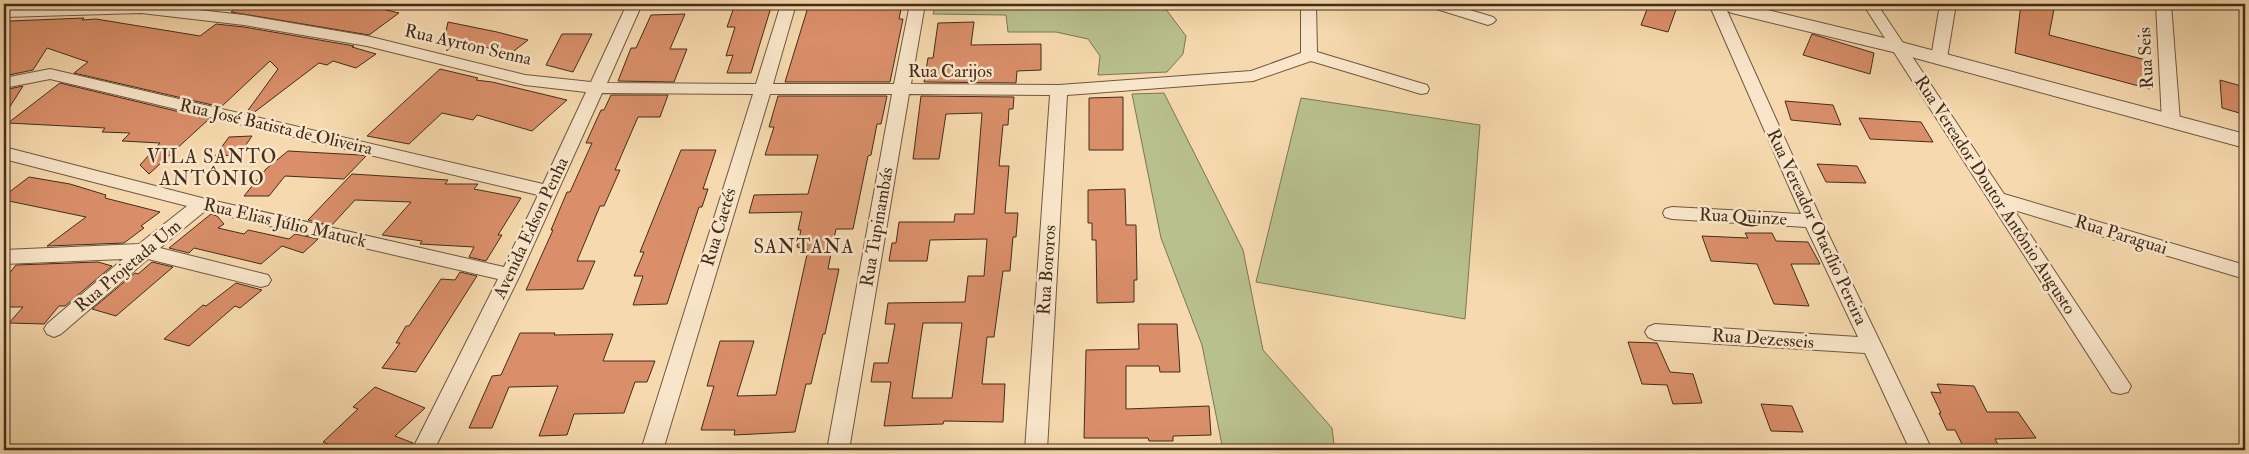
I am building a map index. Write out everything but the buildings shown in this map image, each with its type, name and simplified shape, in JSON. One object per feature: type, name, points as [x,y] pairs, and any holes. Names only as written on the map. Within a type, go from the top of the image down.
[{"type":"street","points":[[4,10],[9,4]]},
{"type":"street","name":"Avenida Edson Penha","points":[[423,450],[510,275],[636,4]]},
{"type":"street","name":"Rua Caetés","points":[[652,450],[761,90],[789,4]]},
{"type":"street","name":"Rua Tupinambás","points":[[838,450],[918,4]]},
{"type":"street","points":[[1310,4],[1304,57],[1421,89]]},
{"type":"street","points":[[1435,4],[1488,20]]},
{"type":"street","name":"Rua Vereador Otacílio Pereira","points":[[1716,4],[1813,221],[1920,450]]},
{"type":"street","points":[[1728,4],[1739,9],[1894,41]]},
{"type":"street","points":[[1766,4],[1940,54],[2170,115],[2245,130]]},
{"type":"street","name":"Rua Vereador Doutor Antônio Augusto","points":[[1870,4],[2120,386]]},
{"type":"street","points":[[1940,54],[1948,4]]},
{"type":"street","name":"Rua Seis","points":[[2163,4],[2170,115]]},
{"type":"street","name":"Rua Ayrton Senna","points":[[4,10],[141,8],[244,20],[368,41],[525,80],[596,88]]},
{"type":"street","name":"Rua Carijos","points":[[596,88],[901,91],[1059,90],[1253,76],[1304,57]]},
{"type":"street","name":"Rua José Batista de Oliveira","points":[[4,83],[50,74],[548,191]]},
{"type":"street","name":"Rua Bororos","points":[[1036,450],[1059,90]]},
{"type":"street","points":[[2170,115],[2245,141]]},
{"type":"street","name":"Rua Elias Júlio Matuck","points":[[4,153],[202,204],[510,275]]},
{"type":"street","name":"Rua Paraguai","points":[[1997,198],[2245,272]]},
{"type":"street","name":"Rua Projetada Um","points":[[54,329],[144,251],[202,204]]},
{"type":"street","name":"Rua Quinze","points":[[1672,213],[1813,221]]},
{"type":"street","points":[[4,257],[144,251],[261,280]]},
{"type":"street","name":"Rua Dezesseis","points":[[1655,332],[1872,346]]},
{"type":"green space","points":[[936,4],[1172,4],[1165,8],[1186,36],[1183,54],[1167,72],[1098,75],[1100,56],[1088,39],[1056,32],[1008,32],[1006,15],[933,14]]},
{"type":"green space","points":[[1164,93],[1243,250],[1263,350],[1332,428],[1334,444],[1332,450],[1223,450],[1202,345],[1161,238],[1132,94]]},
{"type":"green space","points":[[1301,98],[1480,125],[1465,319],[1256,282]]},
{"type":"district","name":"VILA SANTO ANTÔNIO","points":[[212,168]]},
{"type":"district","name":"SANTANA","points":[[804,247]]}]
